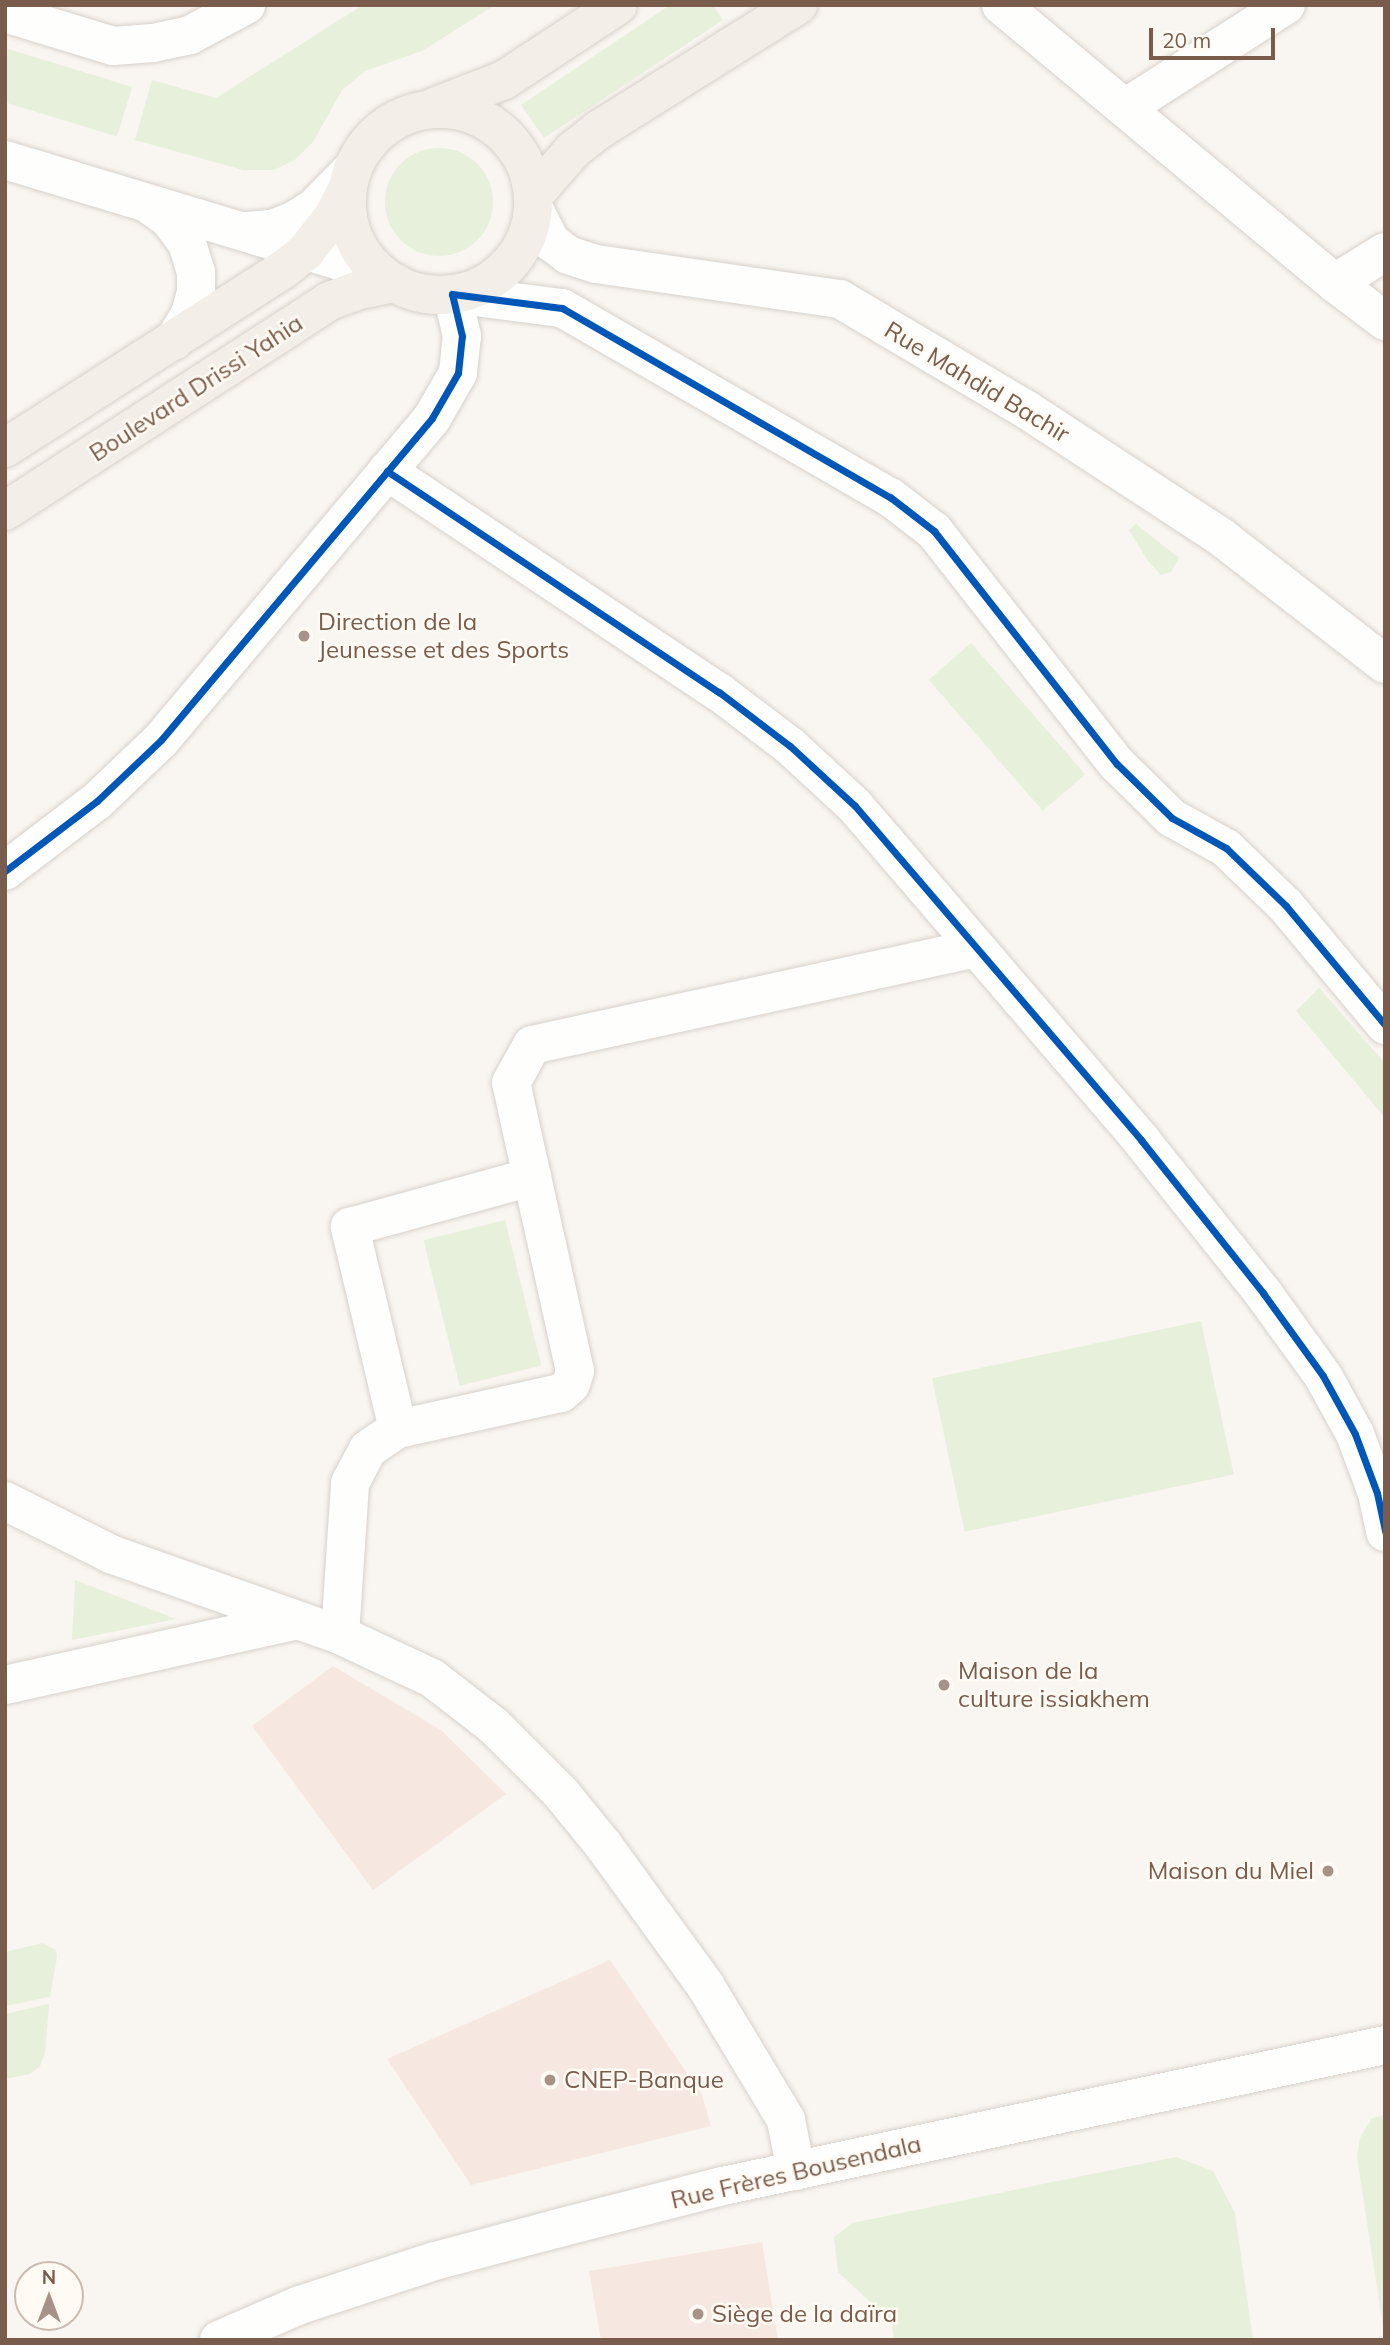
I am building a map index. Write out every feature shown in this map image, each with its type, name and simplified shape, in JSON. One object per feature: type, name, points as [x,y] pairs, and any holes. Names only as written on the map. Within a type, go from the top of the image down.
[{"type":"main road","points":[[419,111],[459,110],[496,127],[523,158],[533,202],[530,228],[522,248],[509,265],[492,279],[452,294],[432,295],[387,278],[367,259],[353,235],[347,208],[350,178],[372,138],[402,117],[419,111],[472,94],[504,80],[618,5]]},
{"type":"main road","points":[[533,202],[573,150],[600,129],[798,5]]},
{"type":"main road","name":"Boulevard Drissi Yahia","points":[[5,448],[174,341],[306,251],[334,215],[350,178]]},
{"type":"main road","name":"Boulevard Drissi Yahia","points":[[5,511],[329,301],[387,278]]},
{"type":"street","points":[[5,13],[113,46],[153,43],[190,35],[246,5]]},
{"type":"street","points":[[1001,5],[1335,283],[1385,321]]},
{"type":"street","points":[[1125,108],[1286,5]]},
{"type":"street","points":[[5,160],[387,278]]},
{"type":"street","points":[[241,232],[272,229],[293,221],[314,208],[350,178]]},
{"type":"street","name":"Rue Mahdid Bachir","points":[[533,202],[551,242],[568,255],[596,264],[840,299],[1027,410],[1221,537],[1385,664]]},
{"type":"street","points":[[147,204],[169,219],[187,243],[196,273],[196,292],[190,314],[174,341]]},
{"type":"street","points":[[1335,283],[1385,253]]},
{"type":"street","points":[[5,871],[97,802],[161,740],[432,418],[458,373],[462,336],[452,294],[562,308],[890,496],[934,531],[1117,764],[1172,818],[1226,848],[1286,906],[1385,1026]]},
{"type":"street","points":[[5,436],[43,424]]},
{"type":"street","points":[[387,471],[709,685],[790,746],[855,806],[1141,1140],[1255,1283],[1323,1376],[1354,1434],[1377,1493],[1385,1532]]},
{"type":"street","points":[[340,1635],[350,1483],[368,1449],[398,1429],[561,1393],[571,1384],[575,1371],[511,1083],[532,1045],[977,948]]},
{"type":"street","points":[[398,1429],[350,1227],[532,1177]]},
{"type":"street","points":[[5,1501],[113,1555],[340,1635],[432,1678],[494,1726],[561,1793],[648,1902],[705,1985],[786,2120],[796,2171]]},
{"type":"street","points":[[5,1685],[294,1621]]},
{"type":"street","name":"Rue Frères Bousendala","points":[[219,2340],[300,2305],[435,2261],[698,2193],[1385,2045]]},
{"type":"shaded area","points":[[333,1666],[441,1730],[506,1794],[373,1890],[252,1726]]},
{"type":"shaded area","points":[[610,1960],[702,2095],[711,2126],[471,2185],[387,2059]]},
{"type":"shaded area","points":[[762,2242],[778,2340],[601,2340],[589,2271]]},
{"type":"green space","points":[[363,5],[495,5],[422,51],[365,71],[342,90],[313,142],[296,159],[274,170],[243,170],[135,140],[152,80],[216,98]]},
{"type":"green space","points":[[670,5],[713,5],[723,20],[544,138],[521,105]]},
{"type":"green space","points":[[5,48],[132,87],[117,137],[5,102]]},
{"type":"green space","points":[[439,148],[460,152],[477,164],[489,181],[493,202],[489,223],[477,240],[460,252],[439,256],[418,252],[401,240],[389,223],[385,202],[389,181],[401,164],[418,152]]},
{"type":"green space","points":[[1136,524],[1179,558],[1171,572],[1161,575],[1148,561],[1129,530]]},
{"type":"green space","points":[[971,643],[1085,774],[1043,811],[929,680]]},
{"type":"green space","points":[[1319,988],[1385,1063],[1385,1118],[1296,1011]]},
{"type":"green space","points":[[505,1220],[541,1366],[460,1386],[423,1240]]},
{"type":"green space","points":[[1201,1321],[1234,1475],[965,1532],[932,1378]]},
{"type":"green space","points":[[75,1580],[176,1619],[72,1640]]},
{"type":"green space","points":[[43,1943],[56,1950],[57,1957],[50,1997],[5,2006],[5,1952]]},
{"type":"green space","points":[[49,2004],[45,2053],[40,2066],[30,2074],[5,2079],[5,2014]]},
{"type":"green space","points":[[1385,2115],[1385,2340],[1357,2157],[1360,2138],[1372,2118]]},
{"type":"green space","points":[[1176,2157],[1213,2171],[1235,2213],[1253,2340],[894,2340],[892,2322],[838,2272],[834,2237],[852,2223]]},
{"type":"cycle path","points":[[5,871],[97,801],[161,740],[432,418],[458,373],[462,336],[452,294],[562,308],[890,497],[934,531],[1117,764],[1172,818],[1226,848],[1286,906],[1385,1025]]},
{"type":"cycle path","points":[[387,471],[719,692],[790,746],[855,806],[1141,1140],[1263,1293],[1323,1376],[1355,1434],[1377,1493],[1385,1532]]},
{"type":"place","name":"Direction de la Jeunesse et des Sports","points":[[304,636]]},
{"type":"place","name":"Maison de la culture issiakhem","points":[[944,1685]]},
{"type":"place","name":"Maison du Miel","points":[[1328,1871]]},
{"type":"place","name":"CNEP-Banque","points":[[550,2080]]},
{"type":"place","name":"Siège de la daïra","points":[[698,2314]]}]
